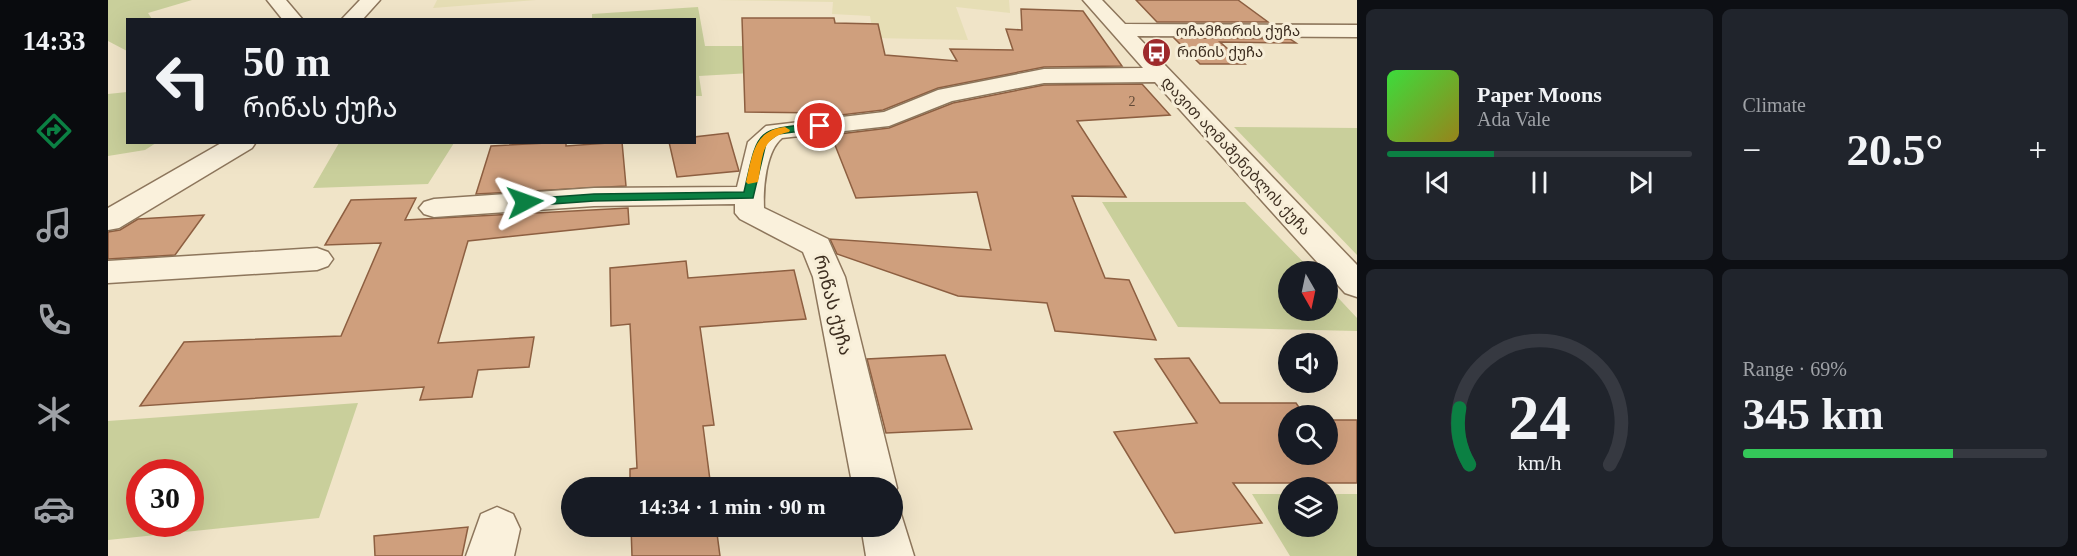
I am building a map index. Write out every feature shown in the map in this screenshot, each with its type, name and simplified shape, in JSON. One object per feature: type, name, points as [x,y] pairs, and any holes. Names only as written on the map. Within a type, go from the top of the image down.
[{"type":"street","points":[[276,0],[292,18]]},
{"type":"street","points":[[352,18],[371,0]]},
{"type":"street","name":"დავით აღმაშენებლის ქუჩა","points":[[1092,0],[1160,75],[1353,277]]},
{"type":"street","name":"ოჩამჩირის ქუჩა","points":[[1119,30],[1357,31]]},
{"type":"street","points":[[434,208],[594,197],[749,195],[761,142],[775,131],[889,119],[946,95],[1044,76],[1160,75]]},
{"type":"street","points":[[108,221],[240,144]]},
{"type":"street","name":"რიწას ქუჩა","points":[[749,195],[750,213],[817,246],[829,277],[873,477]]},
{"type":"street","points":[[108,272],[317,259]]},
{"type":"street","points":[[886,537],[890,556]]},
{"type":"shaded area","points":[[437,0],[536,0],[433,8]]},
{"type":"shaded area","points":[[716,0],[1009,0],[1010,13],[956,7],[968,40],[874,38],[870,16],[832,14],[833,2]]},
{"type":"green space","points":[[108,0],[192,0],[148,13],[151,18],[126,18],[126,50],[108,41]]},
{"type":"green space","points":[[698,7],[705,46],[814,46],[822,69],[699,76],[702,96],[696,96],[696,18],[592,18],[592,14]]},
{"type":"green space","points":[[126,92],[126,144],[154,144],[145,150],[108,156],[108,94]]},
{"type":"green space","points":[[1234,127],[1357,128],[1357,255]]},
{"type":"green space","points":[[338,144],[453,144],[428,184],[313,188]]},
{"type":"green space","points":[[1102,202],[1245,202],[1302,261],[1278,261],[1278,321],[1338,321],[1338,298],[1357,318],[1357,331],[1178,327]]},
{"type":"green space","points":[[358,403],[319,518],[204,530],[204,459],[126,459],[126,537],[137,537],[108,540],[108,421]]},
{"type":"green space","points":[[1252,494],[1278,494],[1278,536]]},
{"type":"green space","points":[[1338,494],[1357,494],[1357,556],[1290,556],[1278,537],[1338,537]]},
{"type":"building","points":[[1136,0],[1238,0],[1268,22],[1157,22]]},
{"type":"building","points":[[1021,9],[1083,11],[1122,66],[1044,67],[938,88],[883,110],[824,117],[823,113],[745,112],[742,18],[834,18],[835,23],[878,24],[885,55],[957,61],[950,49],[1013,50],[1006,29],[1022,30]]},
{"type":"building","points":[[1174,38],[1290,39],[1296,43],[1220,42],[1245,64],[1200,64]]},
{"type":"building","points":[[1142,84],[1170,115],[1077,121],[1126,197],[1072,196],[1105,278],[1129,280],[1156,340],[1055,331],[1047,303],[958,296],[837,254],[830,239],[991,250],[977,192],[856,198],[831,135],[889,128],[953,103],[1044,85]]},
{"type":"building","points":[[728,133],[739,171],[677,177],[669,144],[696,144],[696,137]]},
{"type":"building","points":[[622,144],[626,186],[476,194],[491,146]]},
{"type":"building","points":[[416,198],[405,220],[628,208],[629,224],[468,241],[438,343],[534,337],[529,367],[478,370],[472,397],[420,400],[424,387],[140,406],[184,342],[341,336],[381,243],[325,245],[351,200]]},
{"type":"building","points":[[204,215],[175,255],[108,259],[108,232],[120,230],[138,219]]},
{"type":"building","points":[[686,261],[688,278],[794,270],[806,319],[700,327],[714,425],[703,426],[710,477],[630,477],[630,469],[637,468],[630,324],[611,326],[610,268]]},
{"type":"building","points":[[945,355],[972,429],[886,433],[867,359]]},
{"type":"building","points":[[1189,358],[1220,403],[1296,403],[1297,405],[1278,405],[1278,465],[1338,465],[1338,420],[1357,420],[1357,483],[1338,483],[1338,477],[1278,477],[1278,483],[1233,483],[1262,523],[1175,533],[1114,432],[1197,423],[1155,359]]},
{"type":"building","points":[[468,527],[462,556],[375,556],[374,536]]},
{"type":"building","points":[[631,537],[717,537],[720,556],[632,556]]},
{"type":"slow traffic","points":[[752,182],[761,142],[775,131],[785,130]]},
{"type":"place","name":"რიწის ქუჩა","points":[[1156,52]]},
{"type":"route","points":[[525,202],[594,197],[749,195],[761,142],[775,131],[820,126]]}]
